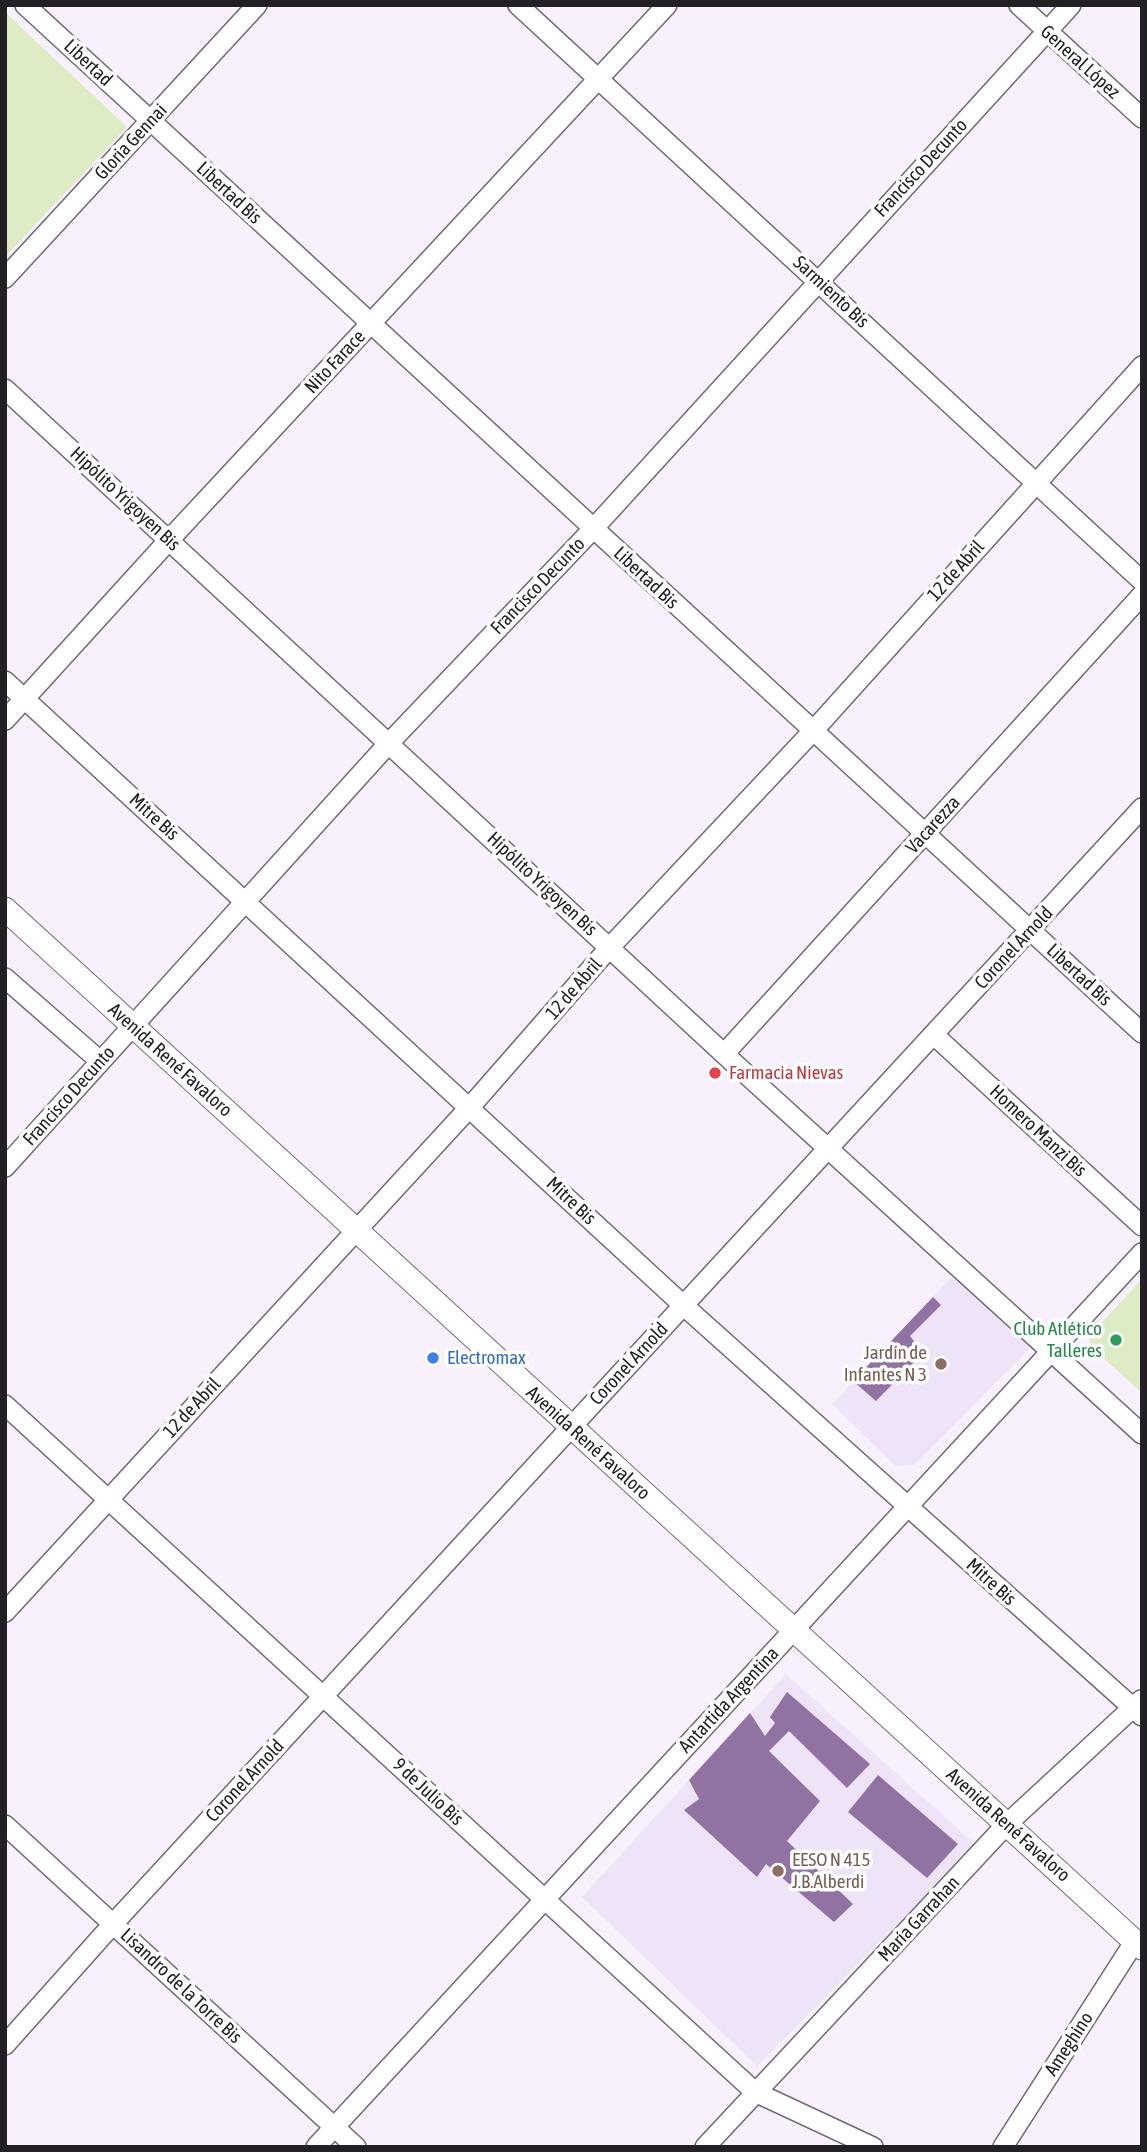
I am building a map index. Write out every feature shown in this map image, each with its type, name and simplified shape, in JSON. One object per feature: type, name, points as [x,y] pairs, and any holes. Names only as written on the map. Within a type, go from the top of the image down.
[{"type":"main road","name":"Avenida René Favaloro","points":[[5,909],[1138,1945]]},
{"type":"street","name":"Libertad","points":[[25,5],[150,121]]},
{"type":"street","name":"Gloria Gennai","points":[[5,278],[257,5]]},
{"type":"street","name":"Sarmiento Bis","points":[[518,5],[1142,581]]},
{"type":"street","name":"Nito Farace","points":[[5,720],[667,5]]},
{"type":"street","name":"General López","points":[[1019,5],[1142,118]]},
{"type":"street","name":"Francisco Decunto","points":[[5,1167],[389,743],[593,529],[1071,5]]},
{"type":"street","name":"Libertad Bis","points":[[150,121],[1142,1033]]},
{"type":"street","name":"12 de Abril","points":[[5,1612],[470,1107],[611,947],[813,732],[1142,366]]},
{"type":"street","name":"Hipólito Yrigoyen Bis","points":[[5,389],[724,1054],[1142,1434]]},
{"type":"street","name":"Vacarezza","points":[[724,1054],[1142,595]]},
{"type":"street","name":"Mitre Bis","points":[[5,681],[907,1507],[1139,1708]]},
{"type":"street","name":"Coronel Arnold","points":[[5,2045],[113,1924],[1142,808]]},
{"type":"street","points":[[5,978],[100,1061]]},
{"type":"street","name":"Homero Manzi Bis","points":[[934,1035],[1142,1226]]},
{"type":"street","name":"Antartida Argentina","points":[[316,2147],[1142,1253]]},
{"type":"street","name":"9 de Julio Bis","points":[[5,1405],[755,2092],[873,2147]]},
{"type":"street","name":"María Garrahan","points":[[705,2147],[1007,1824],[1139,1708]]},
{"type":"street","name":"Lisandro de la Torre Bis","points":[[5,1825],[356,2147]]},
{"type":"street","name":"Ameghino","points":[[1003,2147],[1138,1945]]},
{"type":"shaded area","name":"Jardín de Infantes N 3","points":[[952,1277],[1030,1348],[914,1465],[896,1466],[832,1404]]},
{"type":"shaded area","name":"EESO N 415 J.B.Alberdi","points":[[786,1674],[976,1845],[757,2066],[582,1897]]},
{"type":"green space","points":[[5,12],[127,127],[5,257]]},
{"type":"green space","name":"Club Atlético Talleres","points":[[1142,1279],[1142,1393],[1090,1346],[1090,1335]]},
{"type":"building","points":[[933,1297],[941,1305],[910,1336],[923,1353],[876,1401],[853,1381]]},
{"type":"building","points":[[787,1692],[870,1764],[847,1788],[789,1731],[769,1751],[820,1801],[787,1841],[853,1904],[834,1922],[766,1864],[757,1877],[684,1810],[699,1799],[689,1780],[750,1713],[765,1736],[775,1723],[770,1717]]},
{"type":"building","points":[[878,1775],[958,1844],[927,1878],[848,1812]]},
{"type":"place","name":"Farmacia Nievas","points":[[715,1073]]},
{"type":"place","name":"Club Atlético Talleres","points":[[1116,1340]]},
{"type":"place","name":"Electromax","points":[[433,1358]]},
{"type":"place","name":"Jardín de Infantes N 3","points":[[941,1364]]},
{"type":"place","name":"EESO N 415 J.B.Alberdi","points":[[778,1871]]}]
